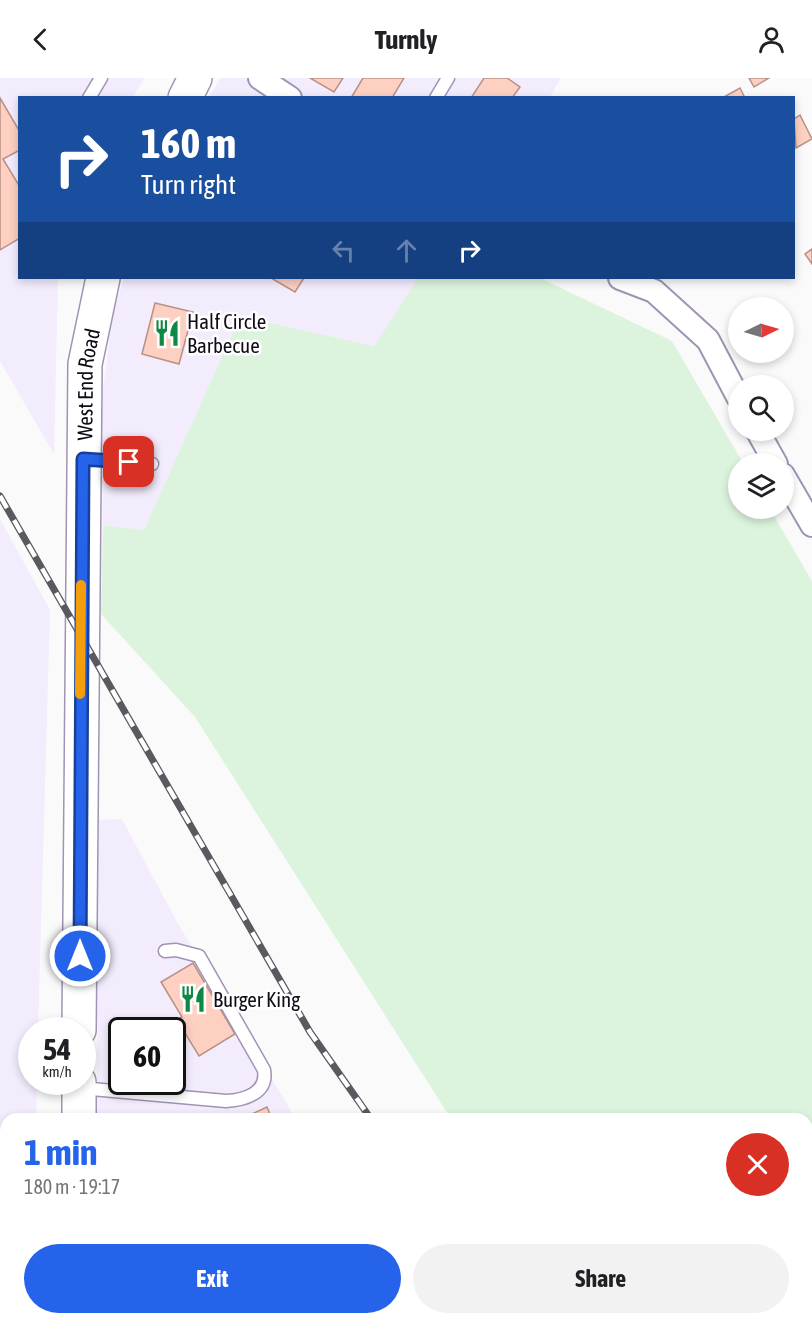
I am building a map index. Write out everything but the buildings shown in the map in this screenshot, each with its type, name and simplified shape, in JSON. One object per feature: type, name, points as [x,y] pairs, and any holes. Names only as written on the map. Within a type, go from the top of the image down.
[{"type":"main road","points":[[185,96],[195,78]]},
{"type":"main road","name":"West End Road","points":[[79,1017],[85,364],[103,279]]},
{"type":"street","points":[[260,78],[287,96]]},
{"type":"street","points":[[623,279],[654,291],[708,340],[728,377]]},
{"type":"street","points":[[794,494],[812,525]]},
{"type":"lane","points":[[90,96],[101,78]]},
{"type":"lane","points":[[437,96],[448,78]]},
{"type":"lane","points":[[83,459],[152,464]]},
{"type":"lane","points":[[79,1096],[240,1100],[261,1088],[265,1078],[260,1061],[199,957],[176,950],[165,951]]},
{"type":"shaded area","points":[[0,78],[144,78],[134,96],[18,96],[18,279],[58,279],[54,454],[0,361]]},
{"type":"shaded area","points":[[220,78],[561,78],[551,96],[210,96]]},
{"type":"shaded area","points":[[124,279],[417,279],[374,346],[240,316],[144,530],[103,525],[101,407],[112,318]]},
{"type":"shaded area","points":[[0,519],[50,610],[38,1017],[18,1017],[18,1095],[37,1095],[36,1113],[0,1113]]},
{"type":"shaded area","points":[[122,819],[177,922],[292,1113],[97,1113],[98,820]]},
{"type":"green space","points":[[417,279],[542,279],[672,341],[728,437],[728,441],[737,453],[728,453],[728,519],[776,519],[812,581],[812,1113],[447,1113],[195,717],[101,614],[103,525],[144,530],[240,316],[374,346]]},
{"type":"railway","points":[[0,496],[310,1032],[367,1113]]},
{"type":"slow traffic","points":[[80,694],[81,585]]},
{"type":"place","name":"Half Circle Barbecue","points":[[167,333]]},
{"type":"place","name":"Burger King","points":[[193,999]]},
{"type":"route","points":[[80,956],[83,459],[129,462]]}]
